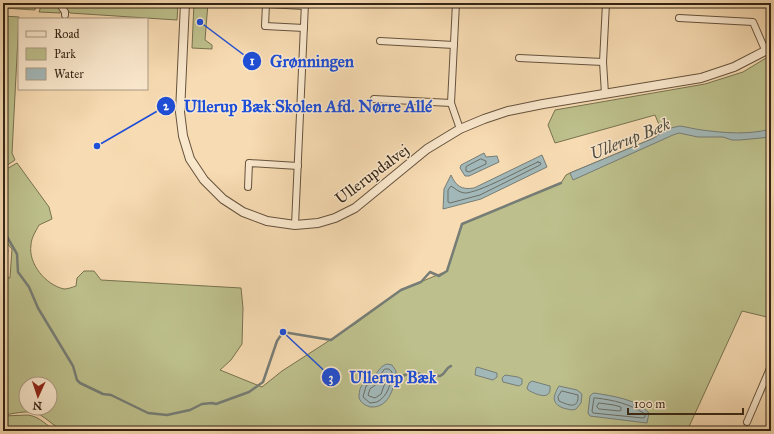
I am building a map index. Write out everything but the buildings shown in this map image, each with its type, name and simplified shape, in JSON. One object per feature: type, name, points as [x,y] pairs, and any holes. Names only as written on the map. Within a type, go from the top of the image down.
[{"type":"street","points":[[59,3],[65,12],[65,15]]},
{"type":"street","name":"Ullerupdalvej","points":[[185,3],[180,112],[183,136],[190,159],[204,180],[223,199],[243,212],[267,221],[295,225],[318,223],[335,218],[356,208],[427,149],[460,129],[508,111],[701,78],[734,67],[769,50],[753,22],[679,18]]},
{"type":"street","points":[[456,3],[451,103],[460,129]]},
{"type":"street","points":[[605,94],[603,62],[606,3]]},
{"type":"street","points":[[295,225],[298,166],[300,109],[304,28],[305,5],[266,4],[265,26],[304,28]]},
{"type":"street","points":[[380,41],[454,44]]},
{"type":"street","points":[[519,58],[603,62]]},
{"type":"street","points":[[374,99],[451,103]]},
{"type":"street","points":[[250,107],[300,109]]},
{"type":"street","points":[[248,187],[249,163],[298,166]]},
{"type":"street","points":[[747,422],[769,377],[771,366]]},
{"type":"green space","points":[[3,3],[36,3],[35,10],[3,8]]},
{"type":"green space","points":[[42,3],[48,3],[52,8],[57,5],[61,9],[60,13],[39,12]]},
{"type":"green space","points":[[62,3],[100,7],[103,3],[178,3],[177,20],[70,13]]},
{"type":"green space","points":[[194,3],[208,3],[205,40],[212,45],[212,49],[192,48]]},
{"type":"green space","points":[[3,16],[19,17],[12,153],[15,160],[3,168]]},
{"type":"green space","points":[[771,55],[771,318],[742,311],[687,431],[70,431],[55,426],[41,416],[58,416],[58,376],[18,376],[18,413],[3,415],[3,277],[10,278],[12,249],[3,239],[3,171],[17,163],[49,207],[52,219],[39,225],[31,242],[32,259],[35,266],[45,278],[57,287],[64,289],[76,286],[77,278],[84,271],[94,271],[101,280],[241,288],[243,308],[242,344],[231,360],[220,370],[262,387],[282,371],[355,324],[401,290],[447,271],[462,224],[561,183],[566,175],[654,138],[662,132],[655,115],[555,143],[548,125],[555,110],[705,84],[743,72]]},
{"type":"green space","points":[[3,416],[33,416],[58,431],[3,431]]},
{"type":"water","points":[[680,126],[699,130],[728,133],[754,132],[771,129],[771,137],[732,140],[723,137],[698,137],[679,133],[573,180],[570,173],[654,138],[666,129]]},
{"type":"water","points":[[484,153],[486,157],[497,156],[499,162],[469,176],[465,176],[460,168],[461,165]]},
{"type":"water","points":[[542,155],[547,167],[481,199],[443,209],[444,189],[451,175],[455,182],[462,188],[474,188]]},
{"type":"water","points":[[3,246],[8,250],[6,266],[3,269]]},
{"type":"water","points":[[387,364],[392,365],[396,371],[393,389],[390,395],[383,404],[371,407],[366,405],[359,398],[360,388]]},
{"type":"water","points":[[477,367],[497,373],[497,377],[493,380],[475,375]]},
{"type":"water","points":[[505,375],[522,379],[522,384],[519,386],[503,382],[502,378]]},
{"type":"water","points":[[532,381],[550,386],[550,391],[548,394],[542,396],[528,390],[527,388],[529,383]]},
{"type":"water","points":[[559,386],[577,390],[582,394],[581,403],[576,409],[571,410],[563,408],[556,404],[554,396]]},
{"type":"water","points":[[594,393],[624,399],[638,404],[649,413],[647,423],[590,416],[588,413],[590,396]]},
{"type":"waterway","name":"Ullerup Bæk","points":[[3,230],[17,254],[18,272],[29,287],[38,308],[73,366],[77,380],[80,383],[103,394],[111,395],[148,413],[167,415],[190,410],[202,404],[216,404],[249,392],[263,382],[277,341],[283,332],[331,340],[401,290],[421,282],[430,272],[439,276],[447,271],[462,224],[561,183]]},
{"type":"waterway","points":[[396,378],[414,372],[423,375],[440,376],[451,366]]},
{"type":"place","name":"Grønningen","points":[[200,22]]},
{"type":"place","name":"Ullerup Bæk Skolen Afd. Nørre Allé","points":[[97,146]]},
{"type":"place","name":"Ullerup Bæk","points":[[283,332]]}]
